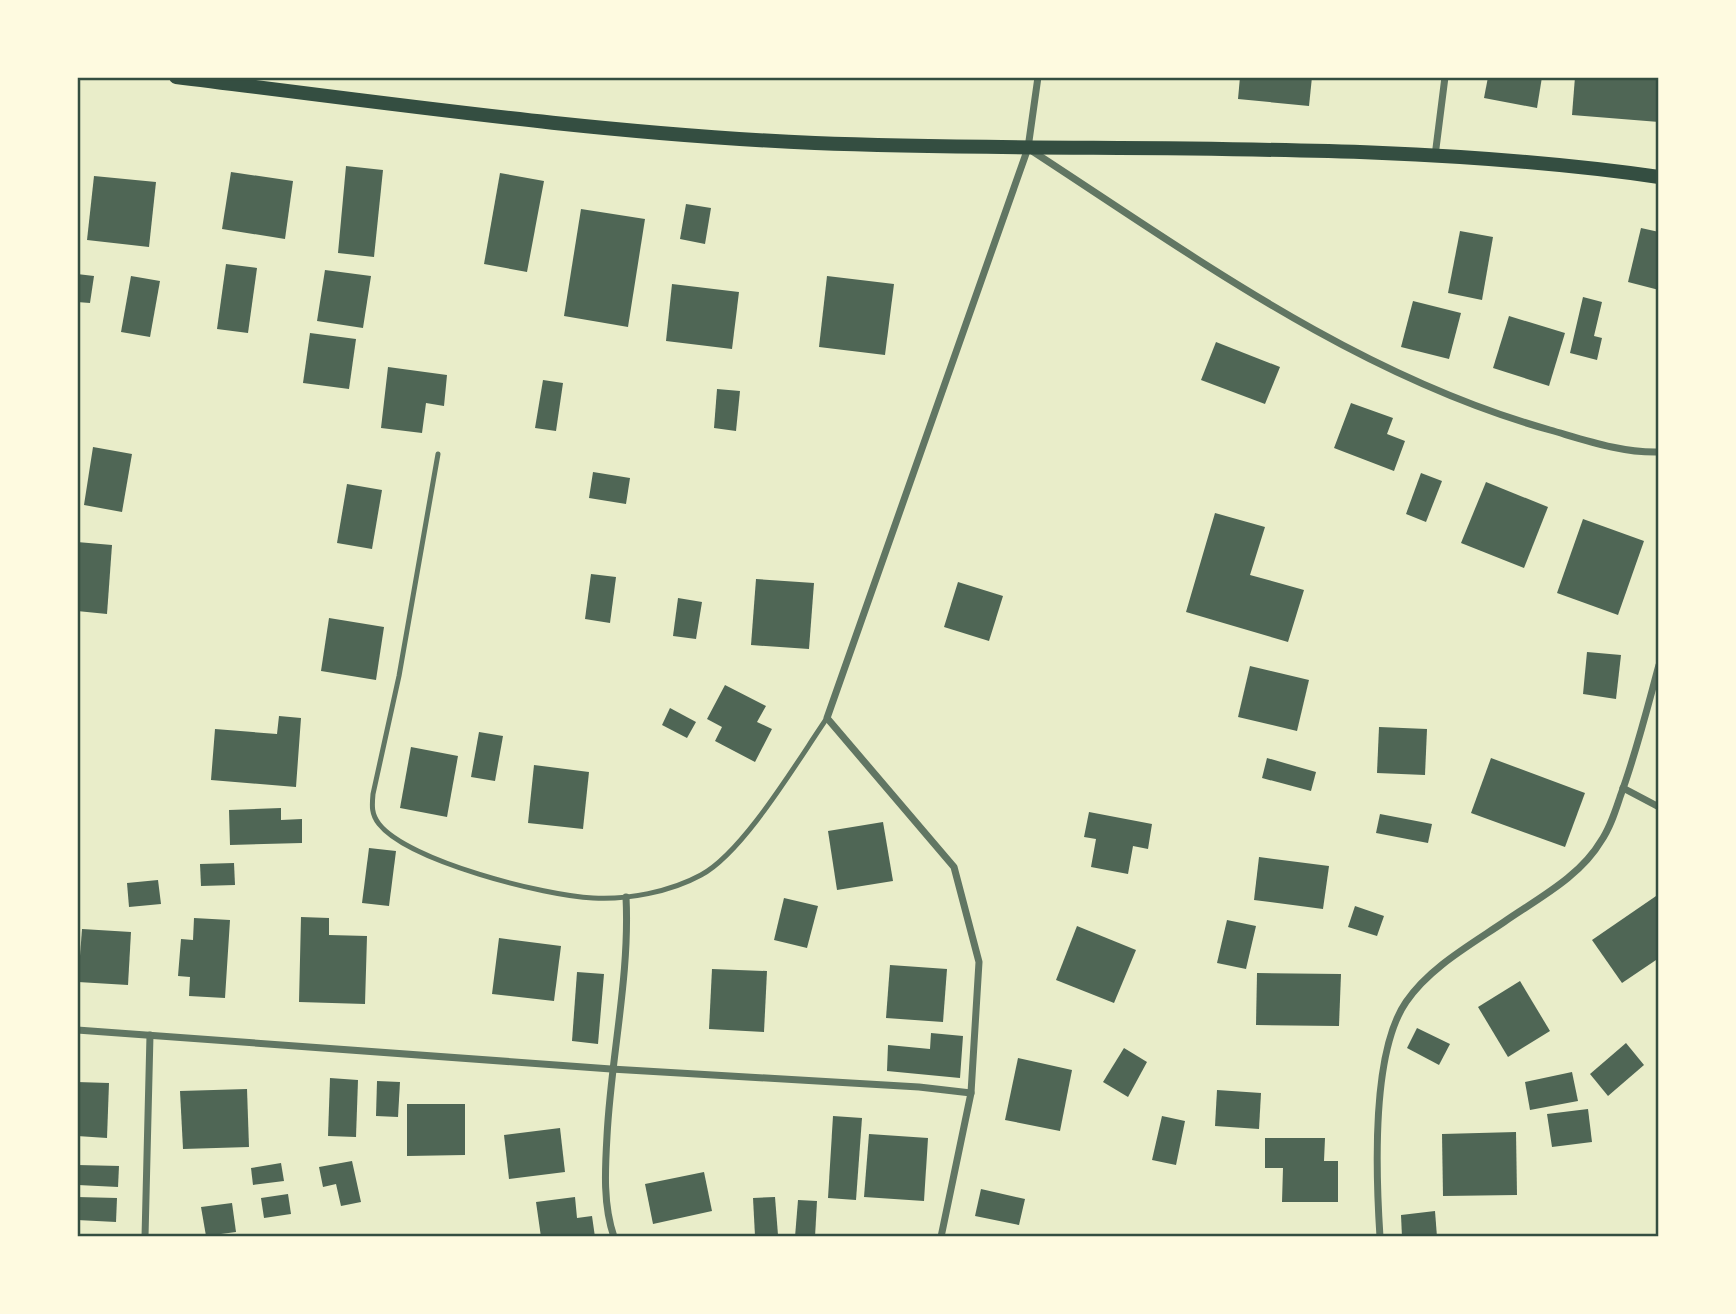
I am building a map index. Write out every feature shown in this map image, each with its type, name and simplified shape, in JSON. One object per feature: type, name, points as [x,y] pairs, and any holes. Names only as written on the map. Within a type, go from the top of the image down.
[{"type":"main road","points":[[176,77],[539,121],[681,134],[812,142],[1435,156],[1544,163],[1659,177]]},
{"type":"street","points":[[941,1237],[971,1093],[979,962],[954,867],[827,718],[1028,148],[1038,77]]},
{"type":"street","points":[[1435,156],[1445,77]]},
{"type":"street","points":[[1028,148],[1260,299],[1371,361],[1434,390],[1527,424],[1626,450],[1658,454]]},
{"type":"street","points":[[1380,1237],[1379,1152],[1383,1071],[1393,1027],[1399,1014],[1406,1002],[1436,969],[1574,872],[1602,841],[1623,788],[1659,665]]},
{"type":"street","points":[[1623,788],[1659,807]]},
{"type":"street","points":[[614,1237],[606,1200],[606,1160],[611,1069],[627,936],[626,897]]},
{"type":"street","points":[[77,1030],[971,1093]]},
{"type":"street","points":[[145,1237],[150,1035]]},
{"type":"lane","points":[[438,454],[399,676],[373,793],[374,816],[390,835],[408,846],[477,873],[590,898],[626,897],[692,880],[722,861],[748,830],[827,718]]},
{"type":"building","points":[[1240,77],[1312,77],[1309,106],[1238,99]]},
{"type":"building","points":[[1488,77],[1542,77],[1537,108],[1484,98]]},
{"type":"building","points":[[1575,77],[1659,77],[1659,122],[1572,115]]},
{"type":"building","points":[[346,166],[383,170],[374,257],[338,253]]},
{"type":"building","points":[[231,172],[293,181],[285,239],[222,229]]},
{"type":"building","points":[[500,173],[544,181],[527,272],[484,264]]},
{"type":"building","points":[[94,176],[156,182],[149,247],[87,240]]},
{"type":"building","points":[[686,204],[711,208],[705,244],[680,239]]},
{"type":"building","points":[[581,209],[645,219],[628,327],[564,316]]},
{"type":"building","points":[[1641,228],[1659,232],[1659,290],[1628,282]]},
{"type":"building","points":[[1460,231],[1493,237],[1482,300],[1448,293]]},
{"type":"building","points":[[226,264],[257,268],[248,333],[217,329]]},
{"type":"building","points":[[325,270],[371,276],[363,328],[317,321]]},
{"type":"building","points":[[77,274],[94,276],[90,303],[77,302]]},
{"type":"building","points":[[131,276],[160,281],[150,337],[121,332]]},
{"type":"building","points":[[827,276],[894,284],[885,355],[819,347]]},
{"type":"building","points":[[672,284],[739,292],[732,349],[666,341]]},
{"type":"building","points":[[1583,297],[1602,302],[1594,336],[1602,338],[1597,360],[1570,353]]},
{"type":"building","points":[[1413,301],[1461,313],[1449,359],[1401,347]]},
{"type":"building","points":[[1509,316],[1565,333],[1549,386],[1493,368]]},
{"type":"building","points":[[310,333],[356,339],[349,389],[303,383]]},
{"type":"building","points":[[1216,342],[1280,367],[1265,404],[1201,380]]},
{"type":"building","points":[[388,367],[447,375],[444,406],[426,403],[422,433],[381,428]]},
{"type":"building","points":[[543,380],[563,383],[556,431],[535,428]]},
{"type":"building","points":[[717,389],[740,391],[736,431],[714,428]]},
{"type":"building","points":[[1351,403],[1393,418],[1387,434],[1405,441],[1394,471],[1334,448]]},
{"type":"building","points":[[93,447],[132,454],[122,512],[84,505]]},
{"type":"building","points":[[593,472],[630,478],[626,504],[589,498]]},
{"type":"building","points":[[1421,473],[1442,481],[1426,522],[1406,514]]},
{"type":"building","points":[[1486,482],[1548,507],[1524,568],[1461,543]]},
{"type":"building","points":[[347,484],[382,490],[372,549],[337,543]]},
{"type":"building","points":[[1215,513],[1265,527],[1250,575],[1304,590],[1288,642],[1186,612]]},
{"type":"building","points":[[1583,519],[1644,541],[1618,615],[1557,593]]},
{"type":"building","points":[[77,542],[112,545],[107,614],[77,611]]},
{"type":"building","points":[[591,574],[616,577],[610,623],[585,619]]},
{"type":"building","points":[[756,579],[814,583],[809,649],[751,645]]},
{"type":"building","points":[[958,582],[1003,596],[989,641],[944,627]]},
{"type":"building","points":[[678,598],[702,602],[696,639],[673,636]]},
{"type":"building","points":[[329,618],[384,627],[376,680],[321,671]]},
{"type":"building","points":[[1587,652],[1621,655],[1616,699],[1583,694]]},
{"type":"building","points":[[1250,666],[1309,680],[1297,731],[1238,717]]},
{"type":"building","points":[[725,685],[766,706],[757,722],[772,729],[755,762],[715,741],[722,727],[707,719]]},
{"type":"building","points":[[670,708],[696,722],[687,738],[662,725]]},
{"type":"building","points":[[279,716],[301,718],[296,787],[211,780],[215,729],[277,734]]},
{"type":"building","points":[[1379,727],[1427,729],[1425,775],[1377,773]]},
{"type":"building","points":[[479,732],[503,736],[495,781],[471,777]]},
{"type":"building","points":[[411,747],[458,756],[447,817],[400,808]]},
{"type":"building","points":[[1267,758],[1316,772],[1311,791],[1262,778]]},
{"type":"building","points":[[1491,758],[1585,793],[1565,847],[1471,813]]},
{"type":"building","points":[[534,765],[589,772],[583,829],[528,823]]},
{"type":"building","points":[[281,808],[281,820],[302,819],[302,843],[230,845],[229,810]]},
{"type":"building","points":[[1089,812],[1152,824],[1148,849],[1133,846],[1128,874],[1091,867],[1096,839],[1084,837]]},
{"type":"building","points":[[1380,814],[1432,824],[1428,843],[1376,833]]},
{"type":"building","points":[[883,822],[893,881],[837,890],[828,831]]},
{"type":"building","points":[[369,848],[396,851],[389,906],[362,903]]},
{"type":"building","points":[[1259,857],[1329,866],[1323,909],[1254,900]]},
{"type":"building","points":[[234,863],[235,885],[201,886],[200,864]]},
{"type":"building","points":[[158,880],[161,904],[129,907],[127,883]]},
{"type":"building","points":[[1659,894],[1659,958],[1622,983],[1592,940]]},
{"type":"building","points":[[784,898],[818,906],[807,948],[774,940]]},
{"type":"building","points":[[1355,906],[1384,916],[1377,936],[1348,927]]},
{"type":"building","points":[[301,917],[329,918],[329,935],[367,936],[365,1004],[299,1002]]},
{"type":"building","points":[[194,918],[230,920],[225,998],[189,996],[190,977],[178,976],[181,939],[193,940]]},
{"type":"building","points":[[1227,920],[1256,926],[1246,969],[1217,963]]},
{"type":"building","points":[[1077,926],[1136,950],[1114,1003],[1056,980]]},
{"type":"building","points":[[82,929],[131,932],[128,985],[78,982]]},
{"type":"building","points":[[499,938],[561,946],[554,1001],[492,994]]},
{"type":"building","points":[[890,965],[947,969],[943,1022],[886,1018]]},
{"type":"building","points":[[712,969],[767,971],[764,1032],[709,1029]]},
{"type":"building","points":[[577,972],[604,974],[598,1044],[572,1041]]},
{"type":"building","points":[[1257,973],[1341,974],[1339,1026],[1256,1025]]},
{"type":"building","points":[[1520,981],[1550,1031],[1508,1057],[1478,1007]]},
{"type":"building","points":[[1417,1028],[1450,1044],[1439,1065],[1407,1048]]},
{"type":"building","points":[[931,1033],[963,1036],[960,1078],[887,1071],[888,1045],[930,1049]]},
{"type":"building","points":[[1626,1043],[1644,1065],[1608,1096],[1590,1074]]},
{"type":"building","points":[[1124,1048],[1147,1062],[1128,1097],[1103,1082]]},
{"type":"building","points":[[1018,1058],[1072,1070],[1060,1131],[1005,1120]]},
{"type":"building","points":[[1572,1072],[1578,1101],[1530,1110],[1525,1082]]},
{"type":"building","points":[[330,1078],[358,1080],[356,1137],[328,1136]]},
{"type":"building","points":[[377,1081],[400,1082],[398,1117],[376,1116]]},
{"type":"building","points":[[77,1082],[109,1083],[107,1138],[77,1136]]},
{"type":"building","points":[[247,1089],[249,1147],[183,1149],[180,1091]]},
{"type":"building","points":[[1217,1090],[1261,1093],[1259,1129],[1215,1126]]},
{"type":"building","points":[[407,1104],[465,1104],[465,1155],[407,1156]]},
{"type":"building","points":[[1588,1109],[1592,1142],[1552,1147],[1547,1114]]},
{"type":"building","points":[[833,1116],[862,1118],[856,1200],[828,1198]]},
{"type":"building","points":[[1162,1116],[1185,1121],[1176,1165],[1152,1160]]},
{"type":"building","points":[[560,1128],[565,1172],[509,1179],[504,1135]]},
{"type":"building","points":[[1516,1132],[1517,1195],[1443,1196],[1442,1134]]},
{"type":"building","points":[[869,1134],[928,1138],[924,1201],[864,1197]]},
{"type":"building","points":[[1265,1138],[1325,1138],[1324,1161],[1338,1161],[1338,1202],[1282,1202],[1283,1168],[1265,1168]]},
{"type":"building","points":[[352,1161],[361,1202],[341,1206],[336,1184],[323,1187],[319,1167]]},
{"type":"building","points":[[281,1163],[284,1181],[253,1185],[251,1168]]},
{"type":"building","points":[[78,1165],[119,1166],[118,1187],[78,1185]]},
{"type":"building","points":[[704,1172],[712,1211],[653,1224],[645,1184]]},
{"type":"building","points":[[981,1189],[1025,1199],[1019,1225],[975,1216]]},
{"type":"building","points":[[288,1194],[291,1214],[264,1218],[261,1198]]},
{"type":"building","points":[[77,1197],[117,1198],[116,1222],[77,1220]]},
{"type":"building","points":[[575,1197],[577,1218],[592,1216],[595,1237],[541,1237],[536,1202]]},
{"type":"building","points":[[775,1197],[778,1235],[755,1236],[753,1198]]},
{"type":"building","points":[[798,1200],[817,1201],[815,1237],[795,1237]]},
{"type":"building","points":[[232,1203],[236,1232],[206,1236],[201,1207]]},
{"type":"building","points":[[1435,1211],[1437,1237],[1402,1237],[1401,1215]]}]
